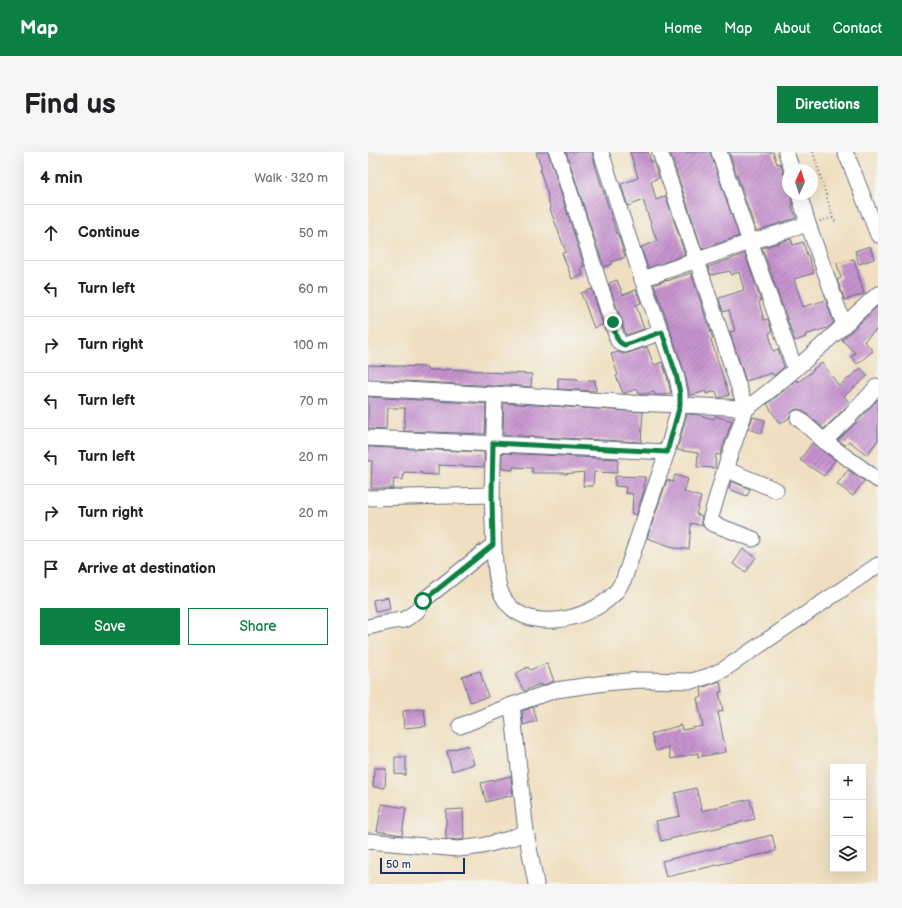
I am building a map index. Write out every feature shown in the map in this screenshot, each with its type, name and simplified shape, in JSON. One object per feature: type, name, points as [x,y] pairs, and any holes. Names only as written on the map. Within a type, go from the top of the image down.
[{"type":"street","points":[[557,152],[618,341],[625,345],[662,332]]},
{"type":"street","points":[[495,395],[492,495],[493,545],[496,578],[504,599],[519,613],[540,620],[573,617],[592,610],[604,603],[616,593],[624,579],[667,452],[680,405],[678,378],[642,279],[601,152]]},
{"type":"street","points":[[660,152],[746,409]]},
{"type":"street","points":[[720,152],[795,369]]},
{"type":"street","points":[[786,152],[790,164]]},
{"type":"street","points":[[845,152],[878,235]]},
{"type":"street","points":[[801,200],[844,325]]},
{"type":"street","points":[[642,279],[808,224]]},
{"type":"street","points":[[753,539],[711,523],[710,520],[746,409],[795,369],[878,294]]},
{"type":"street","points":[[824,441],[867,400],[877,386]]},
{"type":"street","points":[[368,388],[495,395],[507,394],[746,409]]},
{"type":"street","points":[[798,418],[824,441],[878,480]]},
{"type":"street","points":[[368,438],[667,452]]},
{"type":"street","points":[[726,469],[776,490]]},
{"type":"street","points":[[368,498],[492,495]]},
{"type":"street","points":[[368,627],[404,620],[417,611],[425,599],[493,545]]},
{"type":"street","points":[[460,726],[512,705],[556,690],[640,680],[692,681],[709,676],[723,670],[878,565]]},
{"type":"street","points":[[512,705],[526,832],[536,884]]},
{"type":"street","points":[[368,841],[459,849],[482,846],[509,839],[526,832]]},
{"type":"path","points":[[813,152],[833,218],[837,224]]},
{"type":"building","points":[[536,152],[548,152],[584,266],[581,267],[583,275],[572,279],[562,253],[566,252],[550,209],[548,196],[540,170],[542,169]]},
{"type":"building","points":[[566,152],[592,152],[625,257],[611,262],[612,264],[604,267]]},
{"type":"building","points":[[630,152],[648,152],[651,162],[653,161],[659,178],[651,181],[656,200],[666,196],[685,255],[648,268],[641,247],[657,241],[643,200],[628,206],[621,184],[638,178]]},
{"type":"building","points":[[670,152],[710,152],[739,236],[702,249]]},
{"type":"building","points":[[729,152],[773,152],[777,164],[780,163],[782,168],[782,200],[792,200],[796,218],[756,231]]},
{"type":"building","points":[[791,239],[793,245],[803,242],[814,273],[794,279],[803,307],[826,300],[834,323],[827,328],[805,335],[806,337],[795,341],[762,248]]},
{"type":"building","points":[[870,246],[874,259],[859,264],[855,251]]},
{"type":"building","points":[[745,254],[761,301],[759,302],[764,320],[768,319],[772,332],[769,333],[773,351],[778,349],[784,367],[774,376],[772,373],[746,381],[730,332],[735,331],[729,310],[723,312],[719,298],[744,290],[739,272],[731,275],[730,271],[711,275],[708,267]]},
{"type":"building","points":[[854,259],[864,294],[845,300],[837,280],[841,278],[837,263]]},
{"type":"building","points":[[691,273],[713,339],[711,340],[729,395],[719,398],[716,391],[706,394],[706,391],[689,396],[684,371],[654,285]]},
{"type":"building","points":[[617,280],[623,295],[636,290],[641,303],[636,305],[644,329],[626,335],[609,283]]},
{"type":"building","points":[[592,289],[603,325],[594,328],[581,293]]},
{"type":"building","points":[[878,306],[878,328],[864,341],[873,351],[857,364],[851,357],[855,353],[842,340]]},
{"type":"building","points":[[647,347],[654,365],[662,362],[671,393],[662,395],[655,395],[654,392],[639,394],[637,389],[623,393],[616,376],[618,375],[611,354],[618,352],[623,354]]},
{"type":"building","points":[[822,363],[839,386],[861,368],[868,376],[844,396],[850,403],[824,429],[804,411],[799,409],[792,412],[789,418],[780,424],[767,404],[797,380],[798,382]]},
{"type":"building","points":[[368,365],[427,367],[427,370],[445,369],[532,374],[531,387],[368,379]]},
{"type":"building","points":[[558,378],[578,379],[578,381],[595,380],[596,391],[558,389]]},
{"type":"building","points":[[368,397],[486,404],[485,434],[404,431],[405,408],[387,408],[386,430],[368,429]]},
{"type":"building","points":[[878,399],[878,440],[867,455],[849,441],[845,445],[838,440],[858,421]]},
{"type":"building","points":[[504,403],[643,412],[641,442],[503,435]]},
{"type":"building","points":[[687,414],[714,419],[715,416],[732,421],[720,455],[716,454],[715,468],[697,467],[698,453],[677,450]]},
{"type":"building","points":[[753,417],[765,420],[762,433],[748,429]]},
{"type":"building","points":[[812,443],[835,460],[824,476],[800,460]]},
{"type":"building","points":[[368,447],[484,452],[484,467],[438,465],[438,475],[404,472],[403,480],[394,479],[393,488],[371,488],[372,461],[368,461]]},
{"type":"building","points":[[502,453],[618,459],[617,473],[594,472],[593,486],[583,486],[584,472],[564,474],[532,473],[532,468],[513,467],[513,470],[502,469]]},
{"type":"building","points":[[848,470],[864,481],[853,496],[837,484]]},
{"type":"building","points":[[675,475],[688,479],[684,492],[701,497],[696,514],[702,516],[701,522],[703,526],[691,523],[689,549],[673,548],[647,538],[667,480],[673,482]]},
{"type":"building","points":[[615,476],[645,477],[644,491],[636,515],[632,514],[633,494],[625,493],[626,487],[615,486]]},
{"type":"building","points":[[731,481],[750,489],[747,496],[729,489]]},
{"type":"building","points":[[743,549],[756,557],[746,572],[733,564]]},
{"type":"building","points":[[388,597],[390,609],[375,612],[373,600]]},
{"type":"building","points":[[547,663],[554,681],[541,686],[540,684],[524,691],[515,674],[528,667],[530,670]]},
{"type":"building","points":[[480,671],[488,697],[470,702],[462,676]]},
{"type":"building","points":[[720,681],[722,692],[719,692],[723,711],[718,712],[726,752],[698,757],[698,753],[671,759],[668,747],[656,751],[651,734],[681,725],[682,730],[703,726],[697,698],[702,697],[701,688]]},
{"type":"building","points":[[533,707],[537,721],[523,725],[522,711]]},
{"type":"building","points":[[424,709],[426,726],[404,728],[403,711]]},
{"type":"building","points":[[468,745],[474,764],[452,771],[447,751]]},
{"type":"building","points":[[395,757],[406,757],[406,775],[395,774]]},
{"type":"building","points":[[374,768],[386,768],[385,788],[373,787]]},
{"type":"building","points":[[511,776],[513,795],[486,802],[481,783]]},
{"type":"building","points":[[696,788],[702,811],[750,799],[755,819],[661,841],[656,821],[680,816],[675,793]]},
{"type":"building","points":[[382,804],[406,808],[402,835],[377,831]]},
{"type":"building","points":[[463,809],[464,839],[446,839],[446,810]]},
{"type":"building","points":[[772,835],[776,851],[666,877],[662,861]]},
{"type":"route","points":[[423,601],[493,545],[493,443],[667,452],[680,405],[680,393],[679,383],[662,332],[625,345],[618,341],[613,322]]}]
